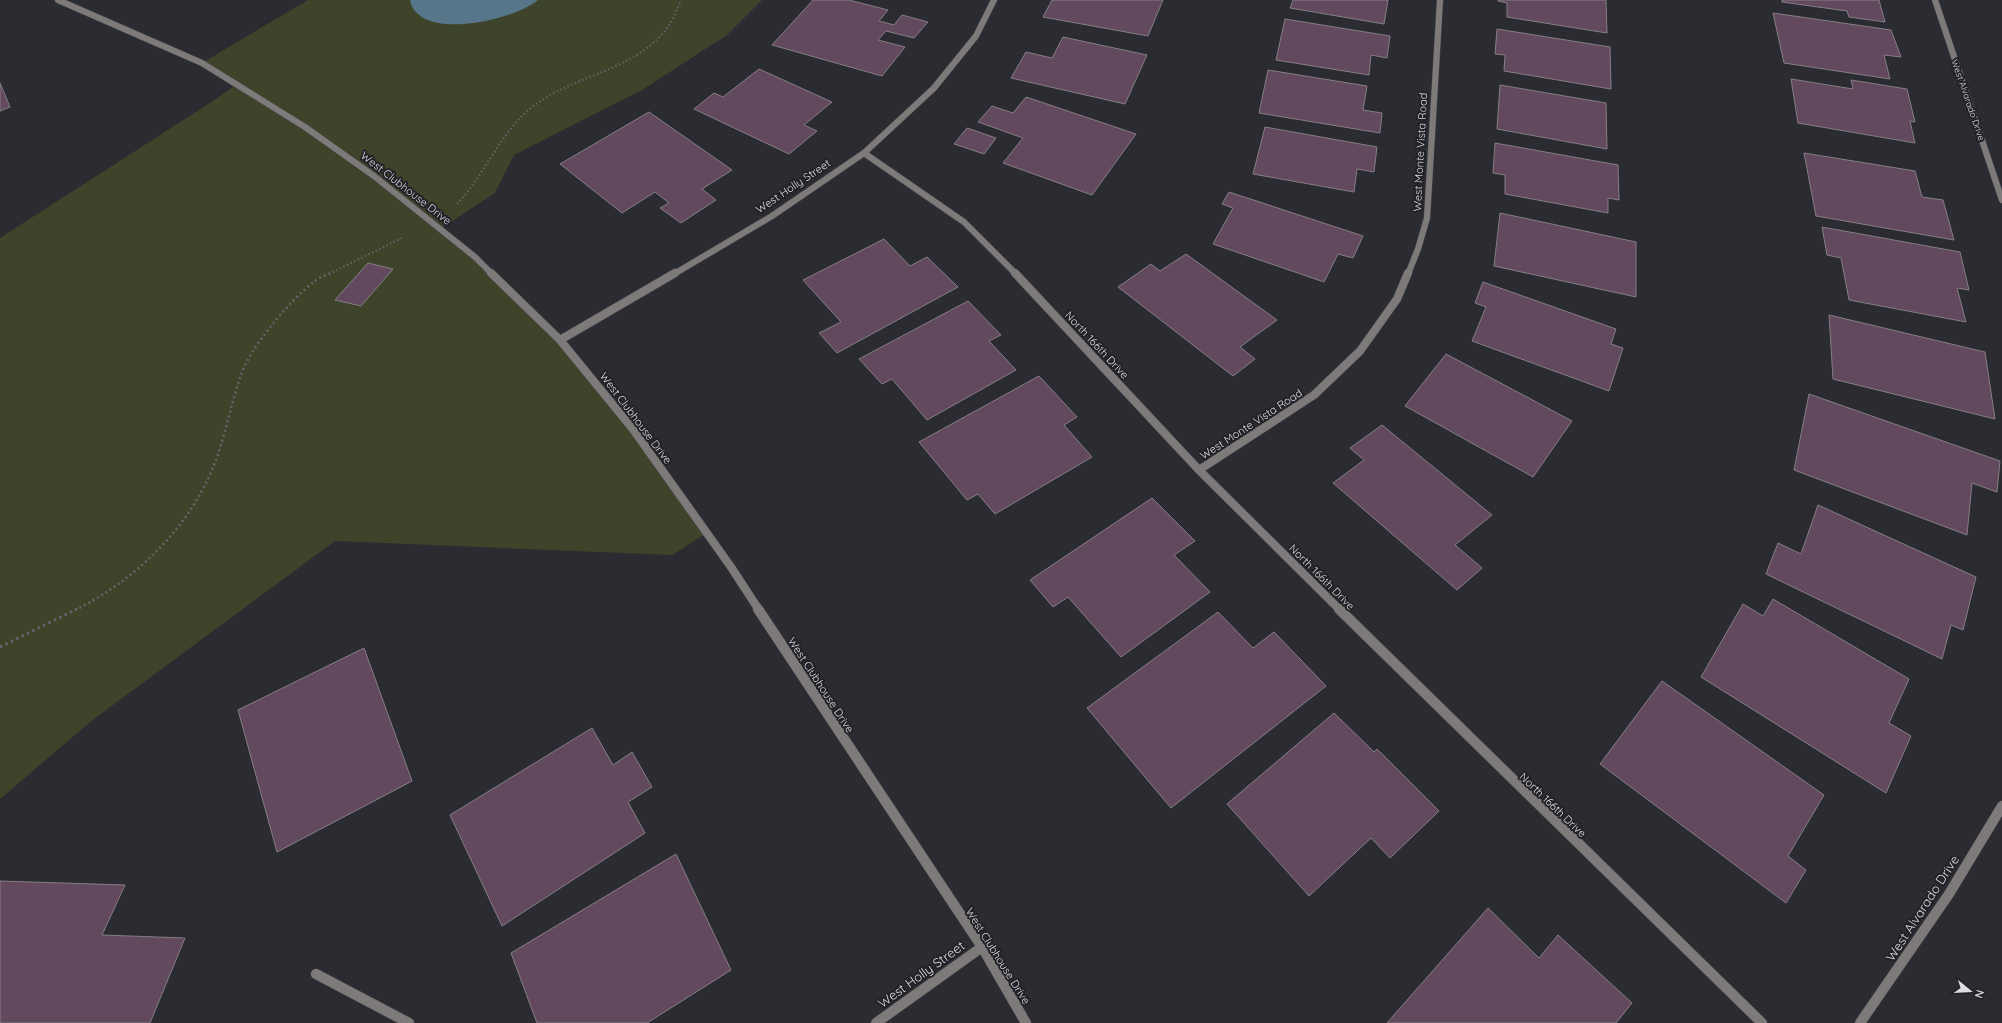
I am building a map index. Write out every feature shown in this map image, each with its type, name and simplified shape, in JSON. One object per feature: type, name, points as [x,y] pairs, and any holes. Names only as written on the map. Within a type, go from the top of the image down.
[{"type":"street","name":"West Clubhouse Drive","points":[[58,0],[202,63],[305,127],[374,176],[475,257],[560,340],[632,428],[731,567],[804,680],[982,947],[1026,1023]]},
{"type":"street","name":"West Holly Street","points":[[560,340],[772,216],[864,153],[934,88],[976,36],[994,0]]},
{"type":"street","name":"West Monte Vista Road","points":[[1199,470],[1314,395],[1360,351],[1397,298],[1418,249],[1427,218],[1440,0]]},
{"type":"street","name":"West Alvarado Drive","points":[[1934,0],[2002,200]]},
{"type":"street","name":"North 166th Drive","points":[[864,153],[964,222],[1004,261],[1199,470],[1474,743],[1762,1023]]},
{"type":"street","name":"West Alvarado Drive","points":[[1860,1023],[1949,894],[2002,806]]},
{"type":"street","name":"West Holly Street","points":[[876,1023],[982,947]]},
{"type":"street","points":[[316,974],[409,1023]]},
{"type":"path","points":[[458,204],[482,176],[491,157],[516,122],[535,105],[563,88],[627,62],[640,54],[664,33],[673,20],[681,0]]},
{"type":"path","points":[[0,647],[93,601],[144,564],[172,534],[200,494],[218,452],[241,373],[257,345],[296,297],[310,284],[402,238]]},
{"type":"green space","points":[[308,0],[762,0],[727,35],[642,90],[514,155],[495,193],[440,229],[475,257],[594,381],[707,533],[672,555],[335,541],[90,722],[0,799],[0,238],[237,84],[202,63]]},
{"type":"water","points":[[410,0],[538,0],[526,8],[490,20],[468,24],[448,24],[430,21],[417,13]]},
{"type":"building","points":[[813,0],[849,0],[888,10],[879,21],[894,25],[902,15],[928,22],[914,38],[886,31],[878,40],[905,47],[882,76],[772,45]]},
{"type":"building","points":[[1052,0],[1163,0],[1148,36],[1043,17]]},
{"type":"building","points":[[1293,0],[1388,0],[1384,24],[1290,8]]},
{"type":"building","points":[[1498,0],[1606,0],[1607,33],[1507,17],[1507,3]]},
{"type":"building","points":[[1782,0],[1879,0],[1885,22],[1849,17],[1847,11],[1782,2]]},
{"type":"building","points":[[1773,13],[1891,30],[1901,57],[1884,55],[1890,79],[1784,63]]},
{"type":"building","points":[[1285,19],[1390,36],[1387,58],[1371,55],[1369,75],[1276,60]]},
{"type":"building","points":[[1497,29],[1610,47],[1611,89],[1504,71],[1505,55],[1495,54]]},
{"type":"building","points":[[1063,37],[1147,55],[1125,104],[1011,78],[1026,52],[1052,58]]},
{"type":"building","points":[[759,69],[832,102],[804,125],[817,131],[789,154],[694,109],[714,93],[723,97]]},
{"type":"building","points":[[1268,70],[1367,86],[1363,110],[1382,113],[1380,133],[1259,113]]},
{"type":"building","points":[[1791,79],[1853,89],[1851,80],[1907,89],[1915,122],[1910,121],[1915,143],[1798,123]]},
{"type":"building","points":[[0,83],[10,107],[0,111]]},
{"type":"building","points":[[1500,85],[1606,103],[1607,149],[1497,129]]},
{"type":"building","points":[[1026,97],[1136,134],[1092,195],[1003,163],[1023,138],[978,122],[992,106],[1013,113]]},
{"type":"building","points":[[649,112],[732,170],[702,189],[716,200],[681,223],[660,208],[669,203],[655,192],[622,213],[560,164]]},
{"type":"building","points":[[1265,127],[1377,147],[1374,172],[1357,169],[1354,192],[1253,174]]},
{"type":"building","points":[[967,128],[996,138],[984,154],[954,144]]},
{"type":"building","points":[[1495,143],[1618,165],[1619,200],[1608,198],[1608,213],[1505,194],[1505,175],[1493,173]]},
{"type":"building","points":[[1804,153],[1915,171],[1922,197],[1943,200],[1954,240],[1816,216]]},
{"type":"building","points":[[1229,192],[1363,236],[1353,258],[1338,254],[1324,282],[1213,244],[1233,208],[1222,204]]},
{"type":"building","points":[[1500,213],[1636,242],[1636,297],[1494,266]]},
{"type":"building","points":[[1822,227],[1960,252],[1969,290],[1957,288],[1966,322],[1849,300],[1841,258],[1827,255]]},
{"type":"building","points":[[884,239],[910,266],[927,257],[958,287],[837,353],[819,333],[841,322],[803,280]]},
{"type":"building","points":[[1186,254],[1277,320],[1240,347],[1255,359],[1233,376],[1118,287],[1151,264],[1160,271]]},
{"type":"building","points":[[368,263],[393,269],[361,306],[335,300]]},
{"type":"building","points":[[1483,282],[1616,329],[1611,344],[1623,348],[1609,391],[1472,341],[1486,307],[1475,303]]},
{"type":"building","points":[[968,301],[1001,335],[989,341],[1016,370],[927,420],[892,379],[882,384],[859,359]]},
{"type":"building","points":[[1829,315],[1985,352],[1995,419],[1833,379]]},
{"type":"building","points":[[1446,354],[1572,421],[1533,477],[1405,406]]},
{"type":"building","points":[[1039,376],[1077,417],[1064,425],[1092,457],[995,514],[978,494],[967,500],[919,442]]},
{"type":"building","points":[[1809,394],[2000,461],[1997,492],[1972,483],[1967,535],[1794,470]]},
{"type":"building","points":[[1382,425],[1492,515],[1455,545],[1482,568],[1457,590],[1333,483],[1364,460],[1350,448]]},
{"type":"building","points":[[1152,498],[1195,541],[1174,555],[1210,592],[1121,657],[1068,597],[1053,607],[1030,580]]},
{"type":"building","points":[[1818,505],[1976,577],[1963,630],[1951,625],[1942,659],[1766,574],[1778,543],[1801,554]]},
{"type":"building","points":[[1773,599],[1909,679],[1889,723],[1911,736],[1886,793],[1701,677],[1743,604],[1763,616]]},
{"type":"building","points":[[1218,612],[1253,648],[1274,632],[1326,686],[1171,808],[1087,708]]},
{"type":"building","points":[[364,648],[412,781],[277,852],[238,710]]},
{"type":"building","points":[[1662,681],[1824,795],[1788,856],[1806,870],[1786,903],[1600,764]]},
{"type":"building","points":[[1334,713],[1374,752],[1377,749],[1439,811],[1390,858],[1371,838],[1309,896],[1227,804]]},
{"type":"building","points":[[592,728],[613,765],[632,752],[652,787],[628,802],[645,833],[502,926],[450,815]]},
{"type":"building","points":[[676,854],[731,970],[647,1023],[537,1023],[511,953]]},
{"type":"building","points":[[0,881],[125,885],[102,935],[185,938],[150,1023],[0,1023]]},
{"type":"building","points":[[1488,908],[1539,958],[1558,935],[1632,1003],[1616,1023],[1387,1023]]}]
